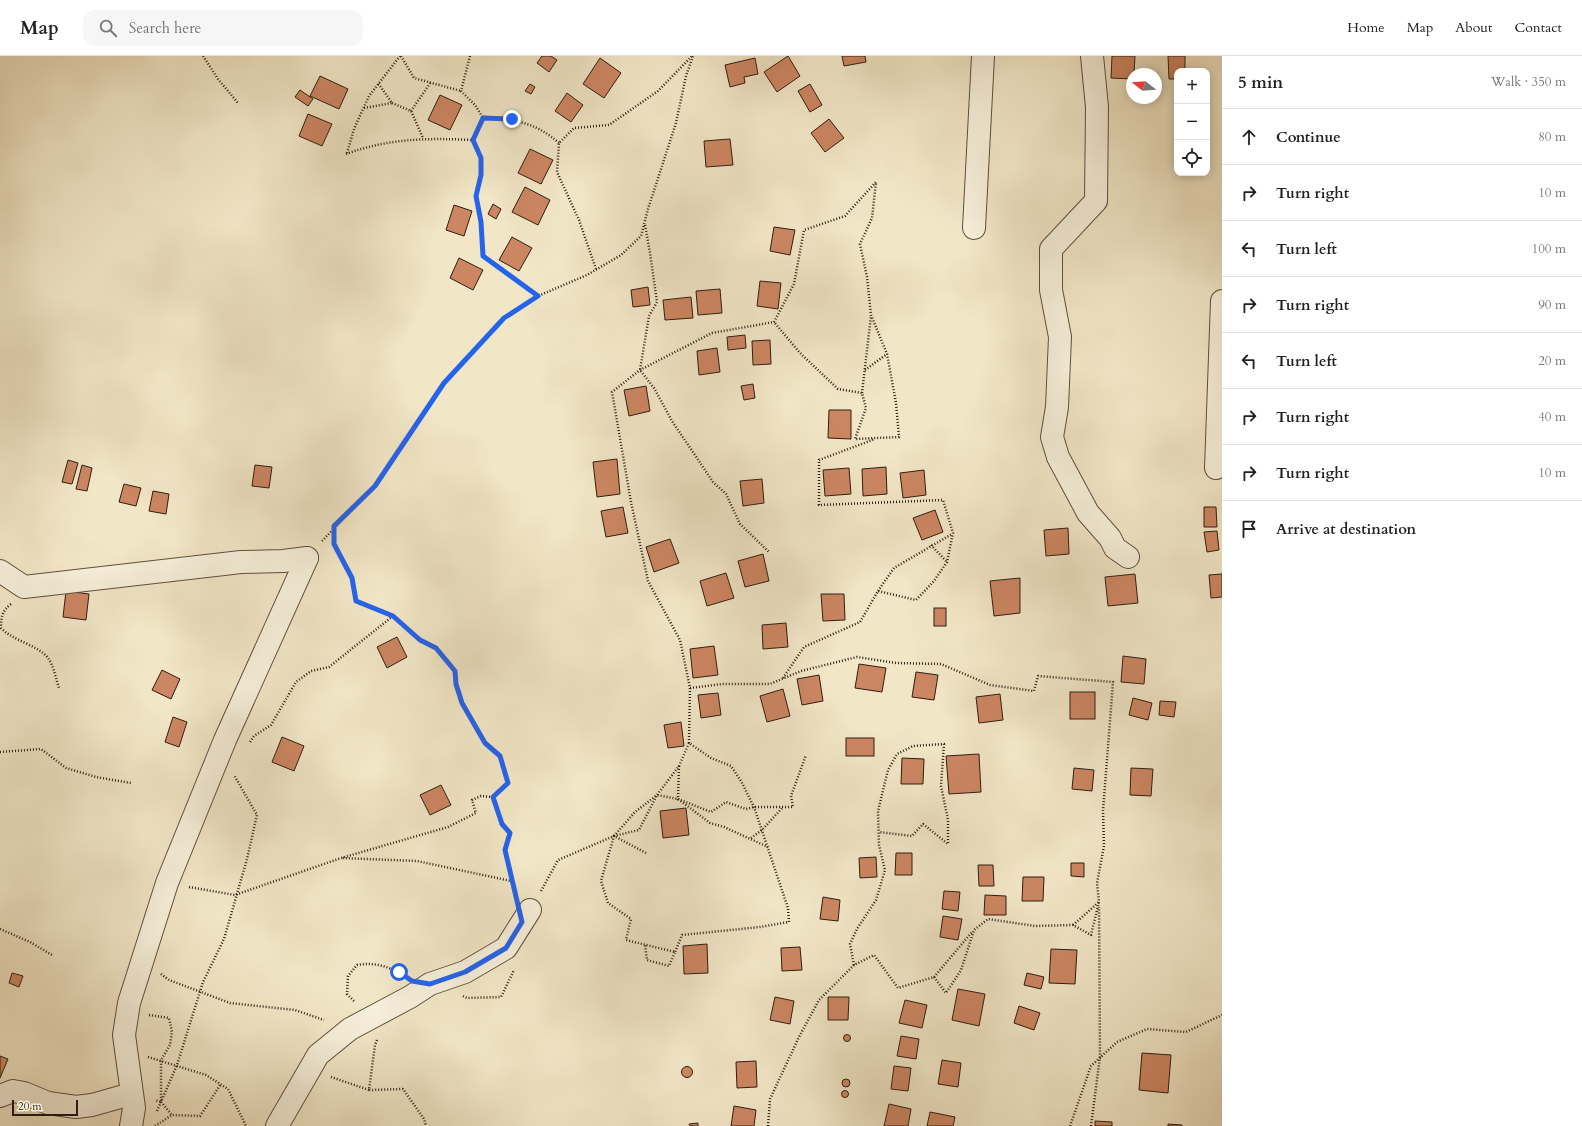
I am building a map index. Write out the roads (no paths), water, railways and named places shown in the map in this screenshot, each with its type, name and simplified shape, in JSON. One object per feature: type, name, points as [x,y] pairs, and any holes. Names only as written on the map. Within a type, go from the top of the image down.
[{"type":"street","points":[[974,228],[982,56]]},
{"type":"street","points":[[1092,56],[1097,107],[1096,201],[1051,249],[1050,290],[1060,337],[1057,400],[1052,437],[1058,456],[1088,513],[1110,538],[1115,548],[1128,557]]},
{"type":"street","points":[[1216,468],[1222,310]]},
{"type":"street","points":[[0,571],[24,587],[241,562],[283,561],[307,558],[212,772],[167,883],[142,961],[129,1003],[124,1036],[134,1108],[131,1126]]},
{"type":"street","points":[[277,1126],[318,1055],[350,1029],[430,984],[465,972],[506,948],[526,916]]},
{"type":"street","points":[[0,1096],[13,1091],[24,1093],[48,1103],[76,1107],[92,1105],[132,1094]]}]
